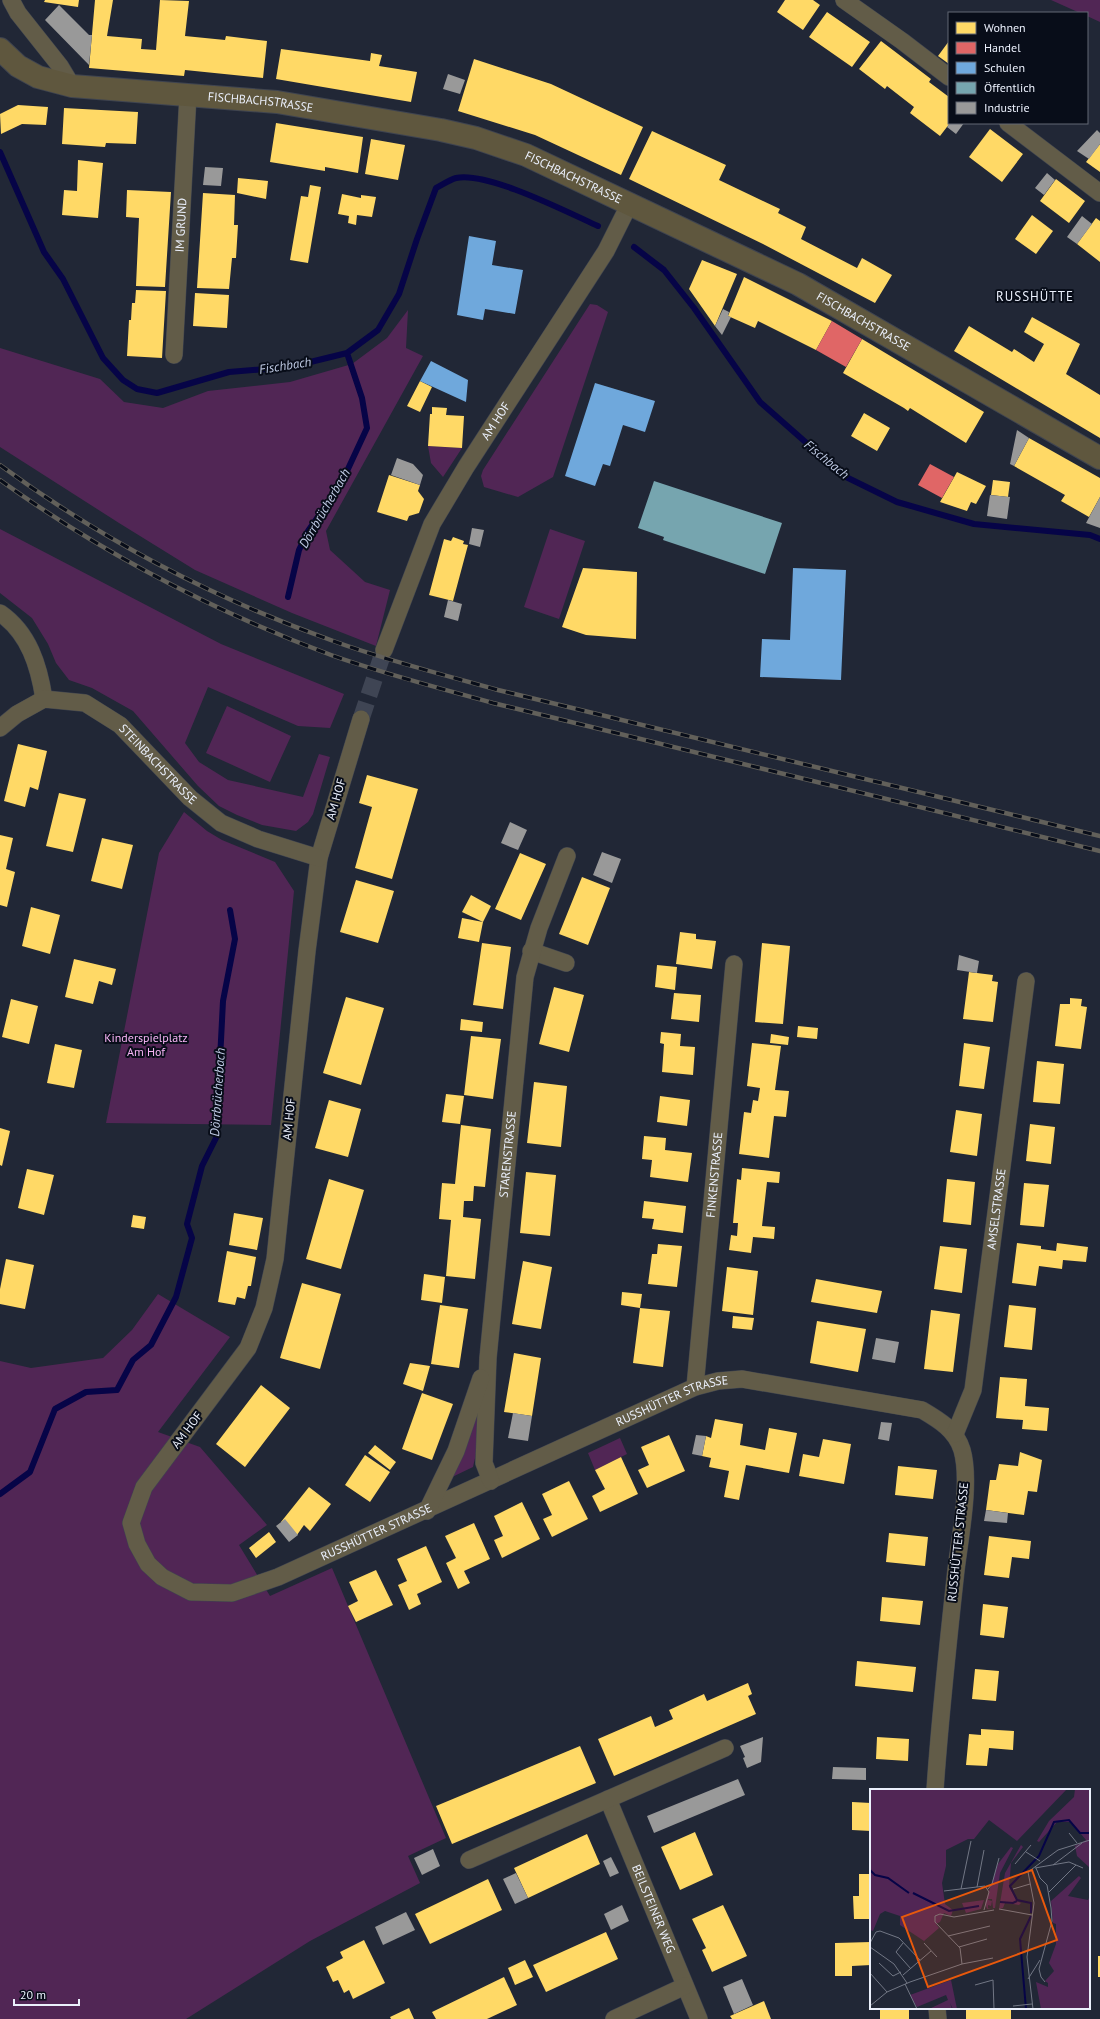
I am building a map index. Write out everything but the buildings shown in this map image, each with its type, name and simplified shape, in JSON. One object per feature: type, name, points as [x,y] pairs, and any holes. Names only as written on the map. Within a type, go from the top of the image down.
[{"type":"main road","name":"FISCHBACHSTRASSE","points":[[0,49],[18,66],[38,77],[72,86],[277,102],[441,130],[476,138],[526,155],[798,284],[1100,458]]},
{"type":"street","points":[[11,0],[18,13],[43,43],[72,86]]},
{"type":"street","points":[[844,0],[902,41],[948,76]]},
{"type":"street","name":"IM GRUND","points":[[174,356],[188,95]]},
{"type":"street","points":[[1009,124],[1100,193]]},
{"type":"street","name":"AM HOF","points":[[384,650],[432,524],[466,467],[606,251],[630,203]]},
{"type":"street","points":[[0,613],[17,629],[32,651],[40,674],[44,699],[16,714],[0,728]]},
{"type":"street","name":"STEINBACHSTRASSE","points":[[44,699],[86,703],[120,725],[190,798],[224,825],[278,846],[319,858]]},
{"type":"street","name":"AM HOF","points":[[144,1487],[248,1348],[264,1308],[275,1259],[307,951],[319,858],[360,720]]},
{"type":"street","name":"STARENSTRASSE","points":[[491,1481],[484,1463],[488,1358],[525,977],[531,951],[567,856]]},
{"type":"street","points":[[531,951],[566,963]]},
{"type":"street","name":"FINKENSTRASSE","points":[[695,1387],[734,964]]},
{"type":"street","name":"AMSELSTRASSE","points":[[955,1434],[973,1390],[1026,981]]},
{"type":"street","name":"STARENSTRASSE","points":[[427,1511],[456,1451],[488,1358]]},
{"type":"street","name":"RUSSHÜTTER STRASSE","points":[[144,1487],[131,1524],[137,1544],[148,1564],[162,1577],[191,1592],[232,1593],[278,1578],[695,1387],[718,1380],[742,1379],[922,1410],[942,1421],[955,1434],[962,1448],[965,1464],[964,1497],[940,1713],[934,1789]]},
{"type":"street","points":[[470,1860],[725,1748]]},
{"type":"street","name":"BEILSTEINER WEG","points":[[608,1799],[699,2019]]},
{"type":"street","points":[[614,2019],[685,1986]]},
{"type":"green space","points":[[1051,0],[1100,0],[1100,22],[1088,16],[1088,12],[1078,12]]},
{"type":"green space","points":[[590,304],[597,305],[608,312],[553,477],[518,497],[484,487],[481,476],[483,470]]},
{"type":"green space","points":[[408,310],[406,348],[423,356],[326,531],[330,550],[365,582],[390,590],[376,646],[292,613],[195,570],[0,447],[0,348],[100,379],[124,402],[163,408],[208,391],[290,382],[352,364],[387,338]]},
{"type":"green space","points":[[428,446],[462,448],[443,477],[431,463]]},
{"type":"green space","points":[[0,529],[221,644],[344,694],[330,728],[298,726],[208,687],[185,743],[199,762],[228,780],[303,797],[319,754],[330,757],[313,814],[308,822],[296,831],[262,825],[219,806],[198,786],[133,711],[92,688],[69,680],[56,663],[48,644],[32,618],[0,593]]},
{"type":"green space","points":[[550,529],[585,541],[559,619],[524,607]]},
{"type":"green space","points":[[227,706],[291,736],[270,782],[206,753]]},
{"type":"green space","name":"Kinderspielplatz Am Hof","points":[[184,812],[207,831],[222,840],[275,862],[294,891],[271,1125],[106,1123],[159,853]]},
{"type":"green space","points":[[158,1294],[230,1337],[158,1432],[200,1447],[267,1525],[239,1545],[270,1596],[332,1568],[446,1838],[408,1856],[420,1883],[310,1941],[186,2019],[0,2019],[0,1361],[31,1368],[103,1358],[132,1330]]},
{"type":"green space","points":[[480,1409],[476,1454],[473,1467],[448,1479]]},
{"type":"green space","points":[[620,1438],[627,1454],[595,1470],[588,1453]]},
{"type":"waterway","name":"Fischbach","points":[[0,152],[44,252],[63,279],[103,358],[123,380],[137,389],[157,393],[229,372],[290,367],[347,353],[378,330],[399,294],[436,188],[453,179],[470,177],[506,186],[598,226]]},
{"type":"waterway","name":"Fischbach","points":[[634,247],[664,270],[694,308],[760,402],[844,476],[897,502],[974,524],[1090,535],[1100,539]]},
{"type":"waterway","name":"Dörrbrücherbach","points":[[288,597],[299,550],[308,531],[341,484],[367,428],[362,398],[347,353]]},
{"type":"waterway","name":"Dörrbrücherbach","points":[[0,1494],[30,1472],[55,1409],[86,1392],[117,1390],[133,1360],[151,1345],[176,1297],[192,1238],[187,1224],[202,1166],[216,1138],[223,1001],[235,939],[230,910]]},
{"type":"tunnel","points":[[361,719],[384,650]]},
{"type":"railway","points":[[0,465],[79,518],[162,566],[248,607],[356,649],[417,668],[498,690],[1100,836]]},
{"type":"railway","points":[[0,480],[39,507],[118,556],[201,600],[287,638],[351,662],[493,703],[1100,851]]},
{"type":"district","name":"RUSSHÜTTE","points":[[1035,296]]}]
